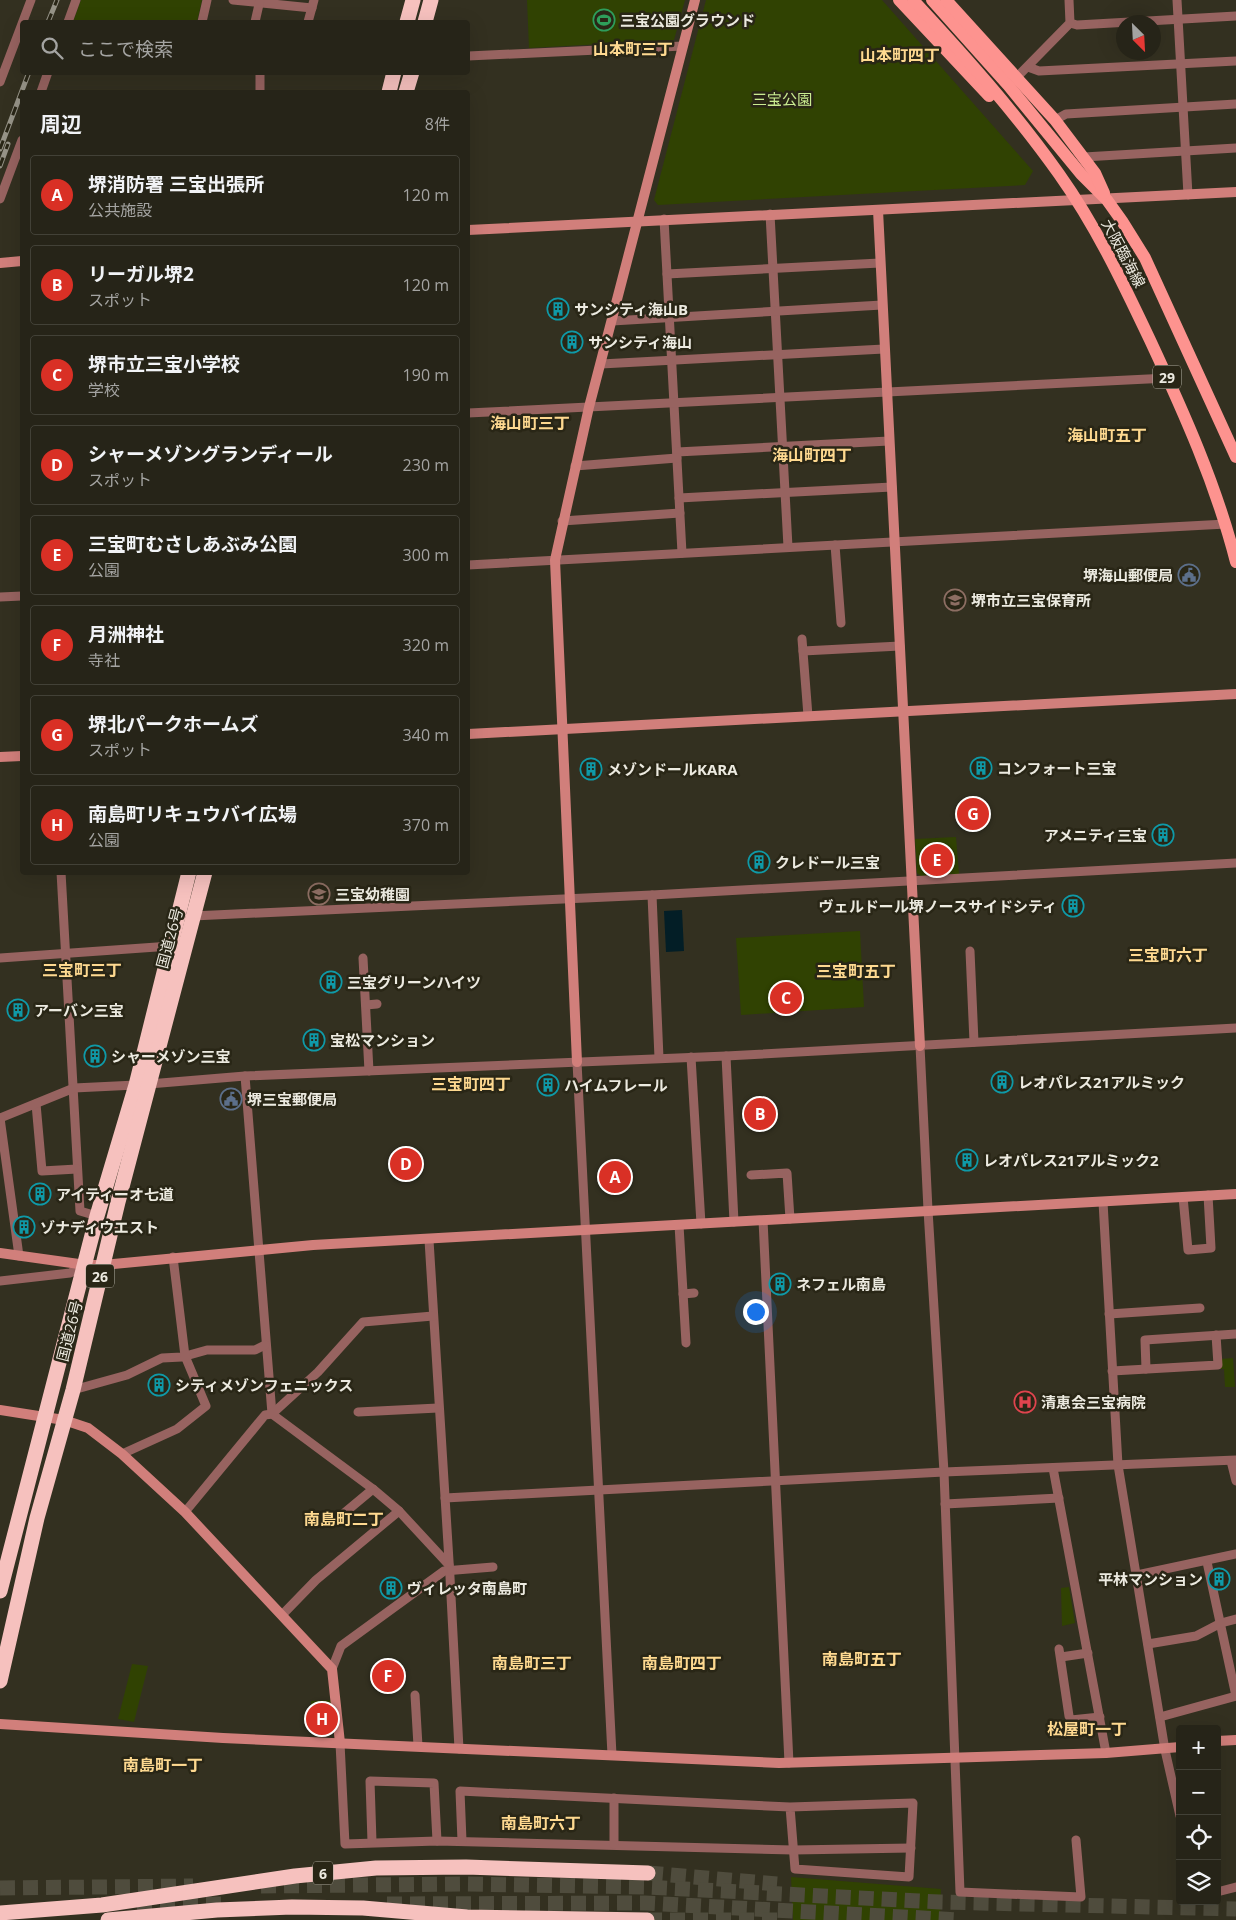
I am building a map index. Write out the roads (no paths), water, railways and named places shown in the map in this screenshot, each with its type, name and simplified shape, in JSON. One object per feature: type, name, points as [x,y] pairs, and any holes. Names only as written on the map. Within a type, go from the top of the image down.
[{"type":"highway","points":[[408,20],[413,0]]},
{"type":"highway","points":[[426,20],[431,0]]},
{"type":"highway","points":[[389,90],[393,75]]},
{"type":"highway","points":[[407,90],[411,75]]},
{"type":"highway","name":"国道26号","points":[[0,1681],[37,1518],[73,1390],[103,1264],[188,875]]},
{"type":"highway","name":"国道26号","points":[[0,1591],[86,1265],[97,1216],[142,1084],[205,875]]},
{"type":"highway","name":"6","points":[[0,1913],[102,1905],[294,1876],[376,1868],[466,1867],[648,1873]]},
{"type":"highway","points":[[108,1920],[217,1910],[292,1907],[363,1908],[467,1917],[647,1920]]},
{"type":"main road","name":"29","points":[[899,0],[1047,158]]},
{"type":"main road","name":"大阪臨海線","points":[[913,0],[1014,114],[1076,201],[1114,263],[1200,450],[1226,524],[1236,562]]},
{"type":"main road","name":"大阪臨海線","points":[[932,0],[997,71],[1081,174],[1107,200],[1145,258],[1236,458]]},
{"type":"main road","name":"29","points":[[946,0],[1055,120],[1095,173],[1107,200]]},
{"type":"street","points":[[25,20],[31,0]]},
{"type":"street","points":[[69,20],[76,0]]},
{"type":"street","points":[[202,20],[207,0]]},
{"type":"street","points":[[233,0],[313,4],[309,20]]},
{"type":"street","points":[[612,1755],[597,1489],[561,730],[555,560],[562,521],[589,407],[695,0]]},
{"type":"street","points":[[1016,78],[1070,23],[1069,0]]},
{"type":"street","points":[[1178,0],[1188,195]]},
{"type":"street","points":[[255,20],[260,1]]},
{"type":"street","points":[[1070,23],[1077,25],[1236,16]]},
{"type":"street","points":[[0,82],[19,43]]},
{"type":"street","points":[[470,56],[683,46]]},
{"type":"street","points":[[1028,67],[1039,71],[1236,61]]},
{"type":"street","points":[[42,90],[47,75]]},
{"type":"street","points":[[260,75],[260,90]]},
{"type":"street","points":[[1055,120],[1066,114],[1236,104]]},
{"type":"street","points":[[0,199],[20,145]]},
{"type":"street","points":[[1084,157],[1236,148]]},
{"type":"street","points":[[470,230],[639,220],[1107,200],[1236,192]]},
{"type":"street","points":[[878,210],[928,1210],[944,1472],[960,1892],[1081,1896],[1076,1840]]},
{"type":"street","points":[[770,214],[788,547]]},
{"type":"street","points":[[664,219],[682,553]]},
{"type":"street","points":[[0,263],[20,262]]},
{"type":"street","points":[[667,274],[880,263]]},
{"type":"street","points":[[612,321],[882,305]]},
{"type":"street","points":[[601,364],[884,349]]},
{"type":"street","points":[[470,413],[1168,378]]},
{"type":"street","points":[[575,466],[783,446],[889,441]]},
{"type":"street","points":[[679,498],[892,487]]},
{"type":"street","points":[[562,521],[680,513]]},
{"type":"street","points":[[470,564],[1226,524]]},
{"type":"street","points":[[835,545],[841,623]]},
{"type":"street","points":[[0,597],[20,596]]},
{"type":"street","points":[[802,639],[808,716]]},
{"type":"street","points":[[803,651],[900,646]]},
{"type":"street","points":[[470,734],[1236,694]]},
{"type":"street","points":[[0,757],[20,756]]},
{"type":"street","points":[[193,916],[570,897],[652,895],[1236,863]]},
{"type":"street","points":[[61,875],[80,1211],[97,1216]]},
{"type":"street","points":[[652,895],[659,1058]]},
{"type":"street","points":[[0,958],[67,955],[172,946]]},
{"type":"street","points":[[970,950],[974,1042]]},
{"type":"street","points":[[363,958],[369,1071]]},
{"type":"street","points":[[366,1005],[376,1004]]},
{"type":"street","points":[[19,1256],[0,1118],[74,1088],[245,1076],[726,1056],[1236,1028]]},
{"type":"street","points":[[726,1056],[734,1222]]},
{"type":"street","points":[[691,1057],[701,1224]]},
{"type":"street","points":[[245,1076],[272,1414],[373,1489],[399,1511],[449,1567]]},
{"type":"street","points":[[36,1104],[42,1171],[77,1170]]},
{"type":"street","points":[[751,1175],[788,1173],[790,1218]]},
{"type":"street","points":[[0,1253],[86,1265],[258,1249],[1236,1194]]},
{"type":"street","points":[[1183,1197],[1188,1250],[1211,1248],[1208,1195]]},
{"type":"street","points":[[1103,1202],[1118,1465],[1165,1750],[1180,1815]]},
{"type":"street","points":[[762,1220],[789,1763]]},
{"type":"street","points":[[679,1225],[686,1343]]},
{"type":"street","points":[[429,1240],[459,1749]]},
{"type":"street","points":[[122,1454],[177,1429],[206,1406],[185,1356],[173,1257]]},
{"type":"street","points":[[0,1282],[70,1273],[86,1265]]},
{"type":"street","points":[[683,1294],[694,1293]]},
{"type":"street","points":[[1109,1314],[1200,1308]]},
{"type":"street","points":[[185,1512],[265,1415],[272,1414],[318,1372],[363,1322],[433,1316]]},
{"type":"street","points":[[1146,1369],[1145,1340],[1236,1334]]},
{"type":"street","points":[[1112,1371],[1218,1365],[1216,1335]]},
{"type":"street","points":[[73,1390],[127,1375],[162,1358],[185,1356],[207,1350],[255,1350],[265,1345]]},
{"type":"street","points":[[358,1412],[438,1408]]},
{"type":"street","points":[[0,1410],[64,1420],[88,1428],[122,1454],[185,1512],[332,1669]]},
{"type":"street","points":[[444,1498],[944,1472],[1234,1460],[1236,1481]]},
{"type":"street","points":[[1053,1468],[1106,1754]]},
{"type":"street","points":[[336,1519],[373,1489]]},
{"type":"street","points":[[945,1504],[1059,1498]]},
{"type":"street","points":[[282,1615],[316,1580],[399,1511]]},
{"type":"street","points":[[1137,1575],[1207,1562],[1236,1554]]},
{"type":"street","points":[[1160,1717],[1236,1696],[1207,1562]]},
{"type":"street","points":[[493,1567],[449,1567],[341,1646],[332,1669],[340,1742],[345,1844],[437,1841],[793,1850],[911,1848]]},
{"type":"street","points":[[1148,1644],[1196,1636],[1221,1623],[1236,1619]]},
{"type":"street","points":[[1088,1653],[1060,1653],[1069,1716],[1071,1720],[1100,1717]]},
{"type":"street","points":[[415,1695],[418,1746]]},
{"type":"street","points":[[0,1724],[196,1737],[789,1763],[1106,1754],[1176,1749]]},
{"type":"street","points":[[1221,1741],[1236,1740]]},
{"type":"street","points":[[372,1842],[370,1781],[434,1783],[437,1841]]},
{"type":"street","points":[[462,1842],[460,1791],[790,1807],[912,1803],[909,1877],[795,1869],[790,1807]]},
{"type":"street","points":[[614,1798],[614,1844]]},
{"type":"street","points":[[1221,1891],[1236,1887]]},
{"type":"water","points":[[682,910],[684,951],[666,952],[664,911]]},
{"type":"tunnel","points":[[648,1873],[777,1884]]},
{"type":"tunnel","points":[[261,1886],[465,1884],[645,1887],[940,1902],[1236,1909]]},
{"type":"tunnel","points":[[0,1888],[193,1886]]},
{"type":"tunnel","points":[[387,1904],[645,1903],[960,1920]]},
{"type":"tunnel","points":[[137,1905],[222,1904]]},
{"type":"tunnel","points":[[647,1920],[779,1920]]},
{"type":"railway","points":[[49,20],[57,0]]},
{"type":"railway","points":[[22,90],[28,75]]},
{"type":"railway","points":[[0,149],[20,96]]},
{"type":"railway","points":[[0,166],[8,144]]},
{"type":"place","name":"三宝公園グラウンド","points":[[604,20]]},
{"type":"place","name":"サンシティ海山B","points":[[558,309]]},
{"type":"place","name":"サンシティ海山","points":[[572,342]]},
{"type":"place","name":"堺海山郵便局","points":[[1189,575]]},
{"type":"place","name":"堺市立三宝保育所","points":[[955,600]]},
{"type":"place","name":"コンフォート三宝","points":[[981,768]]},
{"type":"place","name":"メゾンドールKARA","points":[[591,769]]},
{"type":"place","name":"堺北パークホームズ","points":[[973,814]]},
{"type":"place","name":"アメニティ三宝","points":[[1163,835]]},
{"type":"place","name":"三宝町むさしあぶみ公園","points":[[937,860]]},
{"type":"place","name":"クレドール三宝","points":[[759,862]]},
{"type":"place","name":"三宝幼稚園","points":[[319,894]]},
{"type":"place","name":"ヴェルドール堺ノースサイドシティ","points":[[1073,906]]},
{"type":"place","name":"三宝グリーンハイツ","points":[[331,982]]},
{"type":"place","name":"堺市立三宝小学校","points":[[786,998]]},
{"type":"place","name":"アーバン三宝","points":[[18,1010]]},
{"type":"place","name":"宝松マンション","points":[[314,1040]]},
{"type":"place","name":"シャーメゾン三宝","points":[[95,1056]]},
{"type":"place","name":"レオパレス21アルミック","points":[[1002,1082]]},
{"type":"place","name":"ハイムフレール","points":[[548,1085]]},
{"type":"place","name":"堺三宝郵便局","points":[[231,1099]]},
{"type":"place","name":"リーガル堺2","points":[[760,1114]]},
{"type":"place","name":"レオパレス21アルミック2","points":[[967,1160]]},
{"type":"place","name":"シャーメゾングランディール","points":[[406,1164]]},
{"type":"place","name":"堺消防署 三宝出張所","points":[[615,1177]]},
{"type":"place","name":"アイティーオ七道","points":[[40,1194]]},
{"type":"place","name":"ゾナディウエスト","points":[[24,1227]]},
{"type":"place","name":"ネフェル南島","points":[[780,1284]]},
{"type":"place","name":"シティメゾンフェニックス","points":[[159,1385]]},
{"type":"place","name":"清恵会三宝病院","points":[[1025,1402]]},
{"type":"place","name":"平林マンション","points":[[1219,1579]]},
{"type":"place","name":"ヴィレッタ南島町","points":[[391,1588]]},
{"type":"place","name":"月洲神社","points":[[388,1676]]},
{"type":"place","name":"南島町リキュウバイ広場","points":[[322,1719]]},
{"type":"district","name":"山本町三丁","points":[[633,49]]},
{"type":"district","name":"山本町四丁","points":[[900,55]]},
{"type":"district","name":"海山町三丁","points":[[530,423]]},
{"type":"district","name":"海山町五丁","points":[[1107,435]]},
{"type":"district","name":"海山町四丁","points":[[812,455]]},
{"type":"district","name":"三宝町六丁","points":[[1168,955]]},
{"type":"district","name":"三宝町三丁","points":[[82,970]]},
{"type":"district","name":"三宝町五丁","points":[[856,971]]},
{"type":"district","name":"三宝町四丁","points":[[471,1084]]},
{"type":"district","name":"南島町二丁","points":[[344,1519]]},
{"type":"district","name":"南島町五丁","points":[[862,1659]]},
{"type":"district","name":"南島町三丁","points":[[532,1663]]},
{"type":"district","name":"南島町四丁","points":[[682,1663]]},
{"type":"district","name":"松屋町一丁","points":[[1087,1729]]},
{"type":"district","name":"南島町一丁","points":[[163,1765]]},
{"type":"district","name":"南島町六丁","points":[[541,1823]]},
{"type":"park label","name":"三宝公園","points":[[782,99]]}]
